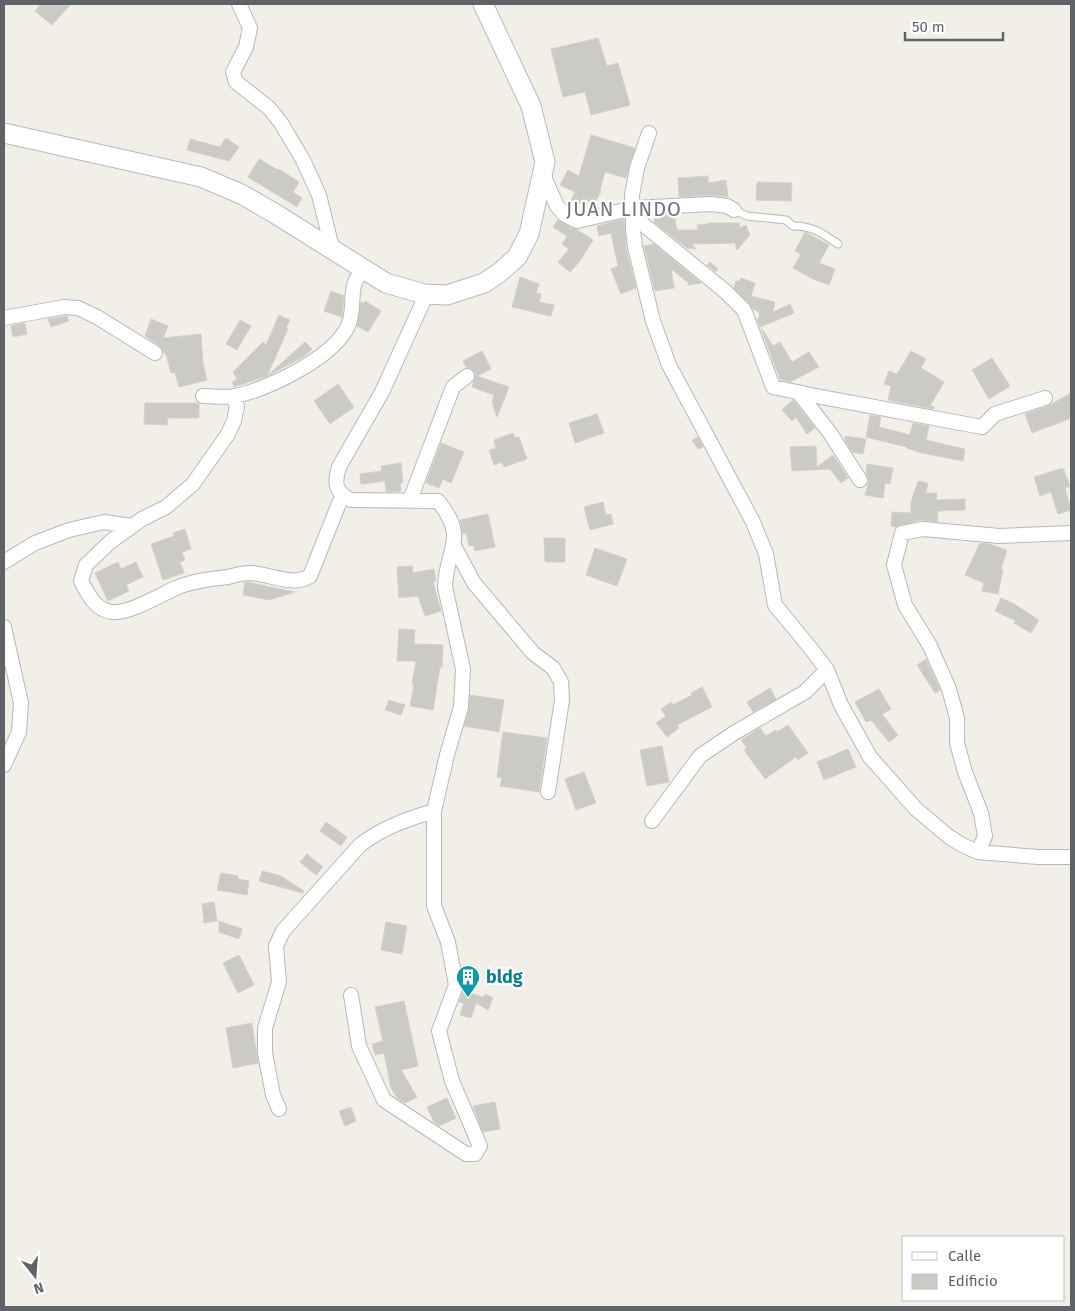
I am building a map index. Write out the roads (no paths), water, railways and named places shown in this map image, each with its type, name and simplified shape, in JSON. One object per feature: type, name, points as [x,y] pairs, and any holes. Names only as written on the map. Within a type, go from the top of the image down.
[{"type":"main road","points":[[4,133],[201,177],[241,194],[332,248],[386,283],[424,294],[447,295],[484,283],[517,257],[530,234],[545,162],[531,106],[482,4]]},
{"type":"street","points":[[239,4],[250,28],[246,47],[233,72],[236,82],[269,108],[281,123],[303,160],[319,195],[332,248]]},
{"type":"street","points":[[649,133],[637,168],[632,196],[635,247],[653,321],[669,365],[754,522],[766,554],[775,605],[827,670],[840,706],[870,757],[916,809],[948,836],[978,852],[1038,858],[1071,857]]},
{"type":"street","points":[[543,175],[557,206],[566,215],[577,221],[634,212],[712,204],[727,206],[734,210]]},
{"type":"street","points":[[634,212],[744,310],[773,386],[982,427],[994,414],[1045,398]]},
{"type":"street","points":[[203,396],[233,396],[282,380],[331,349],[342,337],[349,324],[353,307],[354,284],[363,268]]},
{"type":"street","points":[[351,996],[359,1046],[384,1100],[466,1154],[475,1154],[480,1146],[452,1082],[439,1031],[456,985],[448,942],[434,906],[434,811],[461,707],[463,670],[445,587],[446,574],[455,536],[450,515],[438,501],[375,502],[351,500],[342,496],[336,487],[336,476],[339,467],[382,392],[427,293]]},
{"type":"street","points":[[4,318],[64,307],[78,308],[97,317],[155,353]]},
{"type":"street","points":[[410,500],[453,387],[467,376]]},
{"type":"street","points":[[798,392],[830,433],[860,480]]},
{"type":"street","points":[[233,396],[237,407],[234,421],[228,434],[200,476],[181,496],[166,507],[131,526],[110,542],[86,565],[81,581],[88,596],[98,607],[112,612],[137,607],[177,587],[194,582],[249,573],[296,581],[304,580],[310,576],[342,496]]},
{"type":"street","points":[[4,562],[35,543],[69,530],[104,522],[131,526]]},
{"type":"street","points":[[978,852],[985,836],[981,813],[965,772],[957,743],[957,718],[949,689],[930,646],[905,605],[894,564],[902,533],[923,529],[999,536],[1071,534]]},
{"type":"street","points":[[454,546],[474,583],[533,653],[553,668],[561,682],[562,700],[548,792]]},
{"type":"street","points":[[4,627],[21,703],[19,732],[4,765]]},
{"type":"street","points":[[652,821],[700,756],[734,733],[805,692],[827,670]]},
{"type":"street","points":[[279,1109],[265,1053],[264,1028],[279,982],[276,946],[283,931],[360,845],[373,834],[434,811]]},
{"type":"lane","points":[[734,210],[747,216],[786,220],[793,226],[806,226],[818,230],[838,244]]},
{"type":"place","name":"bldg","points":[[468,998]]},
{"type":"district","name":"JUAN LINDO","points":[[624,209]]}]
